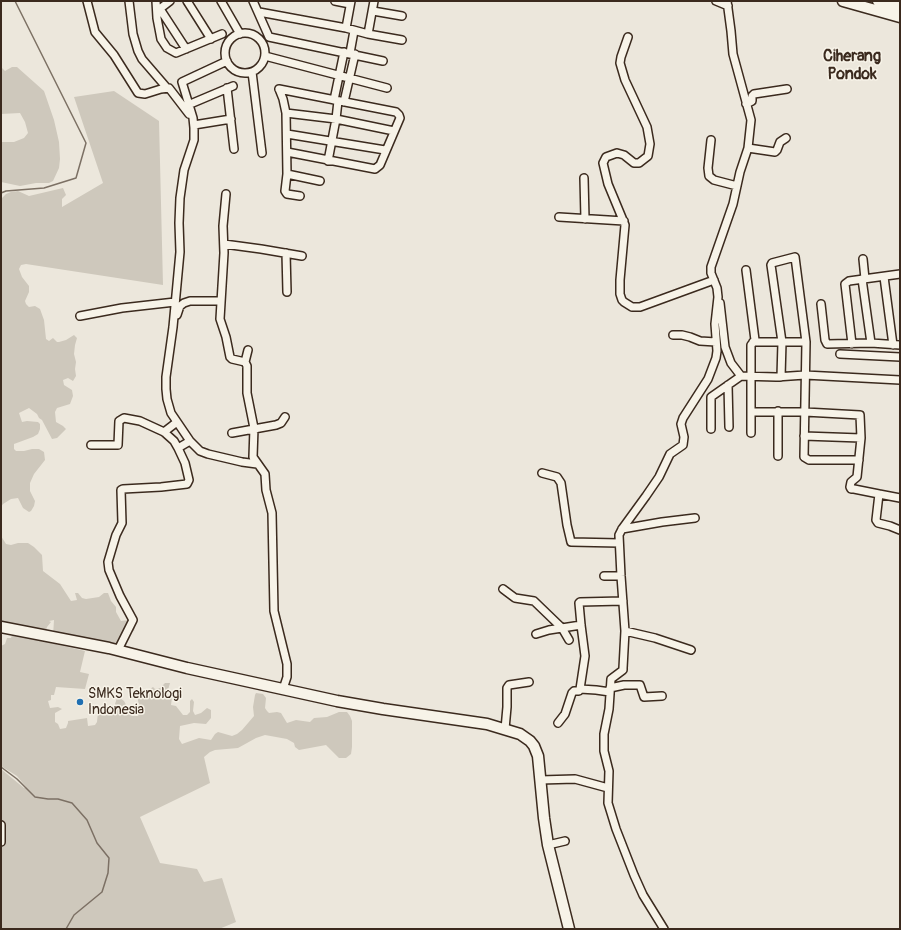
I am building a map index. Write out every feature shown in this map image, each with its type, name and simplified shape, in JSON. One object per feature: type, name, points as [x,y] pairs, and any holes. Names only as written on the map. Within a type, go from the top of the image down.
[{"type":"highway","points":[[843,1],[900,17]]},
{"type":"highway","points":[[878,1],[900,7]]},
{"type":"highway","points":[[1,627],[118,650],[187,668],[337,701],[477,723],[520,734],[530,740],[538,756],[548,845],[569,929]]},
{"type":"street","points":[[87,1],[95,32],[120,63],[138,93],[145,94],[167,88]]},
{"type":"street","points":[[129,1],[132,34],[138,51],[167,88],[172,90],[193,122]]},
{"type":"street","points":[[156,1],[158,10],[158,29],[161,39],[167,48],[176,53],[222,34]]},
{"type":"street","points":[[158,10],[170,1]]},
{"type":"street","points":[[186,1],[211,39]]},
{"type":"street","points":[[221,1],[240,34]]},
{"type":"street","points":[[253,1],[259,12],[267,35],[271,38],[384,61]]},
{"type":"street","points":[[335,1],[351,2],[346,28]]},
{"type":"street","points":[[368,34],[374,1]]},
{"type":"street","points":[[716,1],[727,3],[733,54],[751,120],[748,148],[740,172],[728,220],[712,262],[711,270],[717,288],[725,347],[731,363],[741,376]]},
{"type":"street","points":[[158,10],[186,49]]},
{"type":"street","points":[[373,11],[402,16]]},
{"type":"street","points":[[259,12],[402,40]]},
{"type":"street","points":[[339,101],[348,79],[354,30]]},
{"type":"street","points":[[248,33],[255,36],[261,41],[265,48],[263,63],[252,72],[238,72],[231,67],[225,55],[229,42],[240,34],[248,33]]},
{"type":"street","points":[[628,37],[620,63],[625,80],[647,126],[650,144],[648,156],[639,163],[634,163],[624,155],[617,153],[609,155],[604,160],[603,167],[608,184],[624,220],[620,294],[624,302],[632,307],[640,307],[714,280]]},
{"type":"street","points":[[328,160],[339,101],[339,76],[350,53]]},
{"type":"street","points":[[265,56],[387,88]]},
{"type":"street","points":[[227,61],[182,82],[193,122],[194,140],[184,170],[180,198],[180,252],[174,327],[166,377],[166,389],[169,409],[190,441],[200,451],[236,461],[257,464]]},
{"type":"street","points":[[252,72],[262,153]]},
{"type":"street","points":[[188,104],[230,87],[230,119],[234,149]]},
{"type":"street","points":[[287,152],[375,169],[380,165],[385,150],[400,118],[398,113],[279,89],[286,113],[286,193],[300,196]]},
{"type":"street","points":[[746,104],[752,101],[752,95],[754,94],[787,89]]},
{"type":"street","points":[[286,113],[336,120],[394,131]]},
{"type":"street","points":[[193,122],[230,119]]},
{"type":"street","points":[[287,134],[332,140],[385,150]]},
{"type":"street","points":[[748,148],[775,152],[780,142],[786,138]]},
{"type":"street","points":[[711,140],[708,168],[710,176],[714,180],[737,186]]},
{"type":"street","points":[[287,174],[320,181]]},
{"type":"street","points":[[584,178],[585,219]]},
{"type":"street","points":[[226,194],[220,319],[226,337],[229,355],[232,358],[245,362]]},
{"type":"street","points":[[559,217],[624,220]]},
{"type":"street","points":[[224,244],[302,256]]},
{"type":"street","points":[[286,253],[287,292]]},
{"type":"street","points":[[781,377],[782,342],[771,265],[772,263],[795,257],[806,342],[804,457],[806,459],[859,460]]},
{"type":"street","points":[[863,260],[870,343]]},
{"type":"street","points":[[746,270],[755,340],[751,345],[751,433]]},
{"type":"street","points":[[852,344],[845,286],[849,281],[900,274]]},
{"type":"street","points":[[821,304],[826,343],[870,343],[896,345],[884,277]]},
{"type":"street","points":[[664,929],[643,895],[622,845],[608,803],[609,771],[603,742],[609,709],[611,679],[623,670],[625,631],[619,535],[646,496],[670,454],[683,444],[683,418],[704,386],[712,369],[716,355],[715,324],[718,297]]},
{"type":"street","points":[[174,327],[180,306],[184,302],[190,300],[221,301]]},
{"type":"street","points":[[80,316],[122,308],[175,302]]},
{"type":"street","points":[[673,335],[690,337],[700,342],[716,342]]},
{"type":"street","points":[[753,342],[806,342]]},
{"type":"street","points":[[248,350],[245,362],[247,366],[247,394],[254,430],[253,454],[254,459],[265,474],[266,490],[272,515],[274,611],[287,664],[287,677],[284,689]]},
{"type":"street","points":[[840,354],[900,357]]},
{"type":"street","points":[[711,429],[711,397],[741,376],[781,377],[805,375],[900,380]]},
{"type":"street","points":[[728,385],[729,426]]},
{"type":"street","points":[[751,412],[778,411],[860,416],[861,438],[857,477],[850,484],[851,489],[900,498]]},
{"type":"street","points":[[778,411],[778,456]]},
{"type":"street","points":[[232,433],[254,430],[278,424],[285,417]]},
{"type":"street","points":[[91,445],[118,445],[119,421],[124,418],[140,421],[164,432],[174,441],[185,463],[189,480],[187,484],[121,490],[122,523],[116,535],[108,562],[109,570],[120,596],[133,620],[118,650]]},
{"type":"street","points":[[164,432],[177,422]]},
{"type":"street","points":[[804,436],[861,438]]},
{"type":"street","points":[[178,448],[190,441]]},
{"type":"street","points":[[542,473],[557,477],[561,483],[571,542],[619,543]]},
{"type":"street","points":[[879,494],[876,520],[878,523],[900,530]]},
{"type":"street","points":[[622,529],[695,518]]},
{"type":"street","points":[[604,576],[621,576]]},
{"type":"street","points":[[503,589],[515,598],[534,601],[562,628],[569,640]]},
{"type":"street","points":[[580,689],[585,656],[579,604],[580,602],[623,601]]},
{"type":"street","points":[[536,634],[581,625]]},
{"type":"street","points":[[625,631],[655,638],[691,650]]},
{"type":"street","points":[[505,729],[507,688],[509,686],[529,682]]},
{"type":"street","points":[[558,723],[565,714],[572,693],[574,691],[579,691],[580,689],[610,690],[624,685],[640,685],[644,697],[662,696]]},
{"type":"street","points":[[540,780],[575,779],[608,788]]},
{"type":"street","points":[[1,826],[1,842]]},
{"type":"street","points":[[548,845],[565,841]]},
{"type":"shaded area","points":[[1,67],[5,71],[12,67],[17,67],[44,91],[54,120],[59,142],[60,159],[59,168],[53,181],[49,183],[36,183],[20,186],[1,182],[1,142],[14,142],[24,138],[28,133],[25,122],[20,113],[1,114]]},
{"type":"shaded area","points":[[114,91],[159,121],[163,285],[26,264],[21,265],[19,269],[22,277],[29,286],[29,292],[25,301],[26,304],[29,307],[35,306],[40,309],[44,320],[46,339],[49,341],[53,338],[59,342],[74,335],[77,338],[74,354],[76,362],[76,376],[73,381],[68,378],[63,380],[64,385],[72,390],[73,396],[70,404],[57,408],[55,412],[56,422],[66,429],[57,438],[52,439],[42,420],[29,408],[19,413],[22,422],[38,422],[40,424],[40,429],[38,434],[33,437],[14,444],[14,449],[16,451],[24,451],[39,449],[44,452],[45,460],[34,474],[30,483],[30,491],[35,501],[31,511],[29,512],[23,508],[18,498],[11,499],[1,507],[1,199],[6,194],[11,192],[18,191],[29,196],[63,188],[66,195],[62,199],[62,207],[103,183],[74,97]]},
{"type":"shaded area","points":[[1,536],[6,544],[11,545],[28,543],[34,547],[42,555],[43,571],[60,584],[71,601],[77,600],[75,593],[78,593],[82,598],[86,599],[99,597],[104,593],[108,593],[111,601],[116,607],[116,612],[121,621],[129,620],[135,627],[134,631],[128,633],[119,649],[53,636],[54,620],[49,621],[51,622],[47,627],[45,634],[8,634],[1,624]]},
{"type":"shaded area","points":[[12,635],[85,651],[80,672],[89,674],[85,689],[56,687],[54,695],[51,695],[51,700],[48,701],[50,708],[58,707],[62,709],[55,713],[55,722],[58,724],[60,729],[66,728],[68,721],[87,718],[88,726],[95,725],[97,722],[98,712],[116,713],[115,704],[117,698],[124,701],[132,716],[138,716],[141,709],[138,701],[138,693],[147,691],[153,687],[155,689],[160,688],[165,683],[170,683],[167,693],[172,697],[171,705],[176,706],[183,715],[187,715],[190,712],[190,701],[192,699],[194,702],[193,711],[195,715],[201,713],[207,708],[211,710],[211,718],[206,724],[194,723],[180,726],[179,739],[182,744],[199,738],[211,740],[218,732],[232,736],[237,734],[254,716],[253,707],[256,693],[263,694],[266,698],[265,708],[269,713],[281,713],[287,723],[296,720],[310,722],[314,718],[327,717],[339,712],[347,712],[352,721],[352,747],[351,754],[346,758],[339,758],[326,745],[299,750],[295,747],[294,743],[287,739],[265,735],[256,738],[238,748],[215,750],[210,752],[204,757],[210,783],[140,817],[160,863],[197,869],[204,882],[222,878],[236,922],[219,929],[1,929],[1,769],[24,788],[26,787],[17,776],[1,766],[1,646],[5,644],[7,638],[11,638]]},
{"type":"waterway","points":[[1,193],[6,191],[44,188],[76,178],[86,143],[15,1]]},
{"type":"waterway","points":[[1,767],[17,779],[35,797],[58,799],[72,803],[87,820],[97,843],[109,858],[108,873],[102,892],[74,915],[66,929]]},
{"type":"place","name":"SMKS Teknologi Indonesia","points":[[80,702]]},
{"type":"district","name":"Ciherang Pondok","points":[[852,66]]}]
